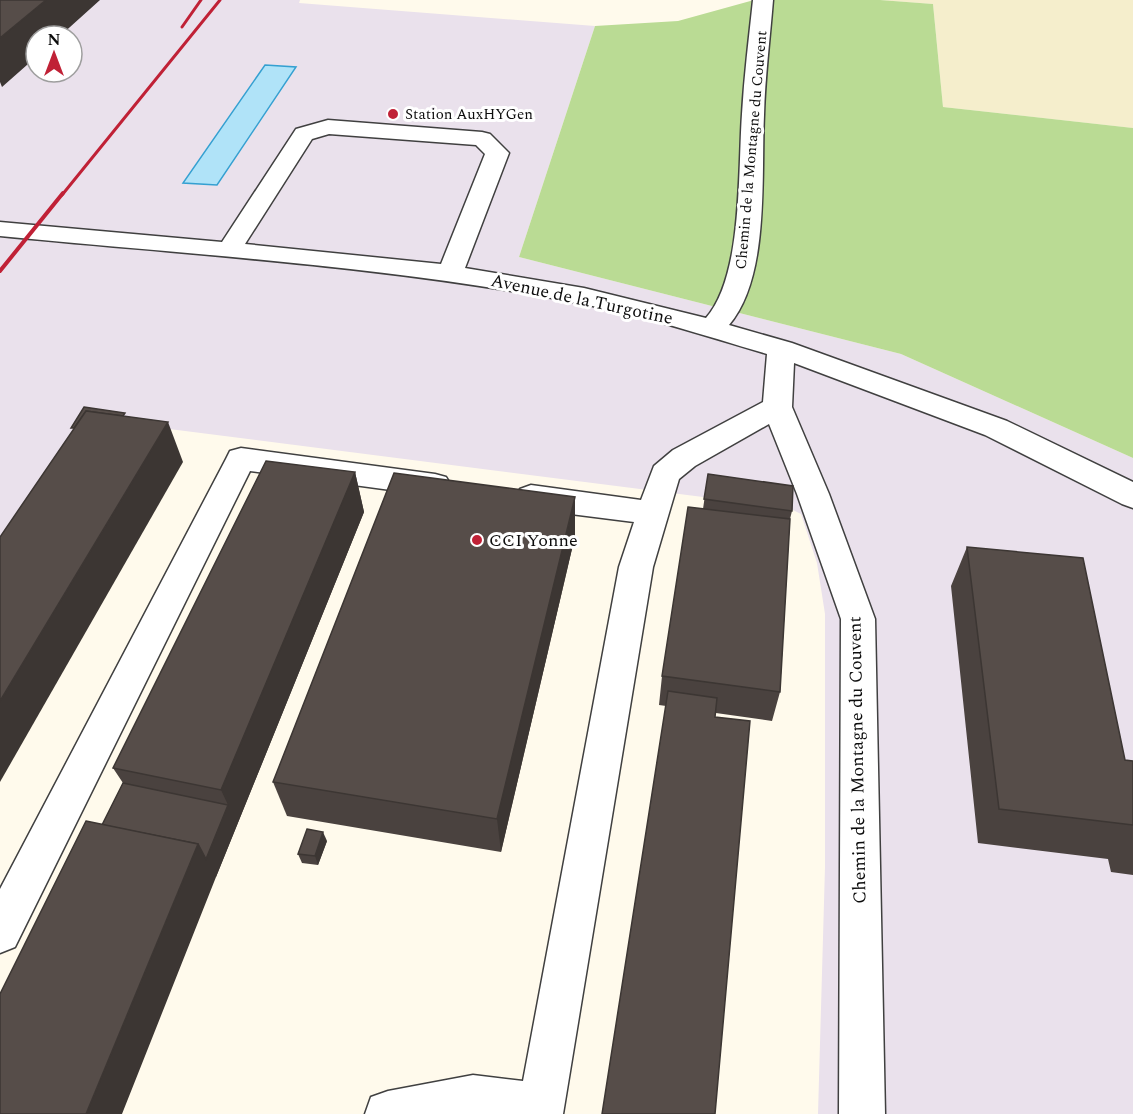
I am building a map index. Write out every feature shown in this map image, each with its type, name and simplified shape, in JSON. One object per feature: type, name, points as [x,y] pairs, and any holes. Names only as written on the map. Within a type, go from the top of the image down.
[{"type":"street","name":"Chemin de la Montagne du Couvent","points":[[712,328],[724,314],[743,268],[753,111],[764,0]]},
{"type":"street","points":[[229,250],[304,134],[328,127],[482,139],[497,153],[450,273]]},
{"type":"street","name":"Avenue de la Turgotine","points":[[0,229],[450,273],[584,296],[712,328],[782,349],[996,428],[1133,496]]},
{"type":"street","name":"Chemin de la Montagne du Couvent","points":[[782,349],[778,371],[777,407],[813,494],[858,619],[862,1114]]},
{"type":"street","points":[[388,1114],[473,1098],[540,1111],[636,567],[665,474],[684,458],[777,407]]},
{"type":"street","points":[[0,932],[241,459],[465,488]]},
{"type":"street","points":[[500,493],[653,513]]},
{"type":"shaded area","points":[[0,0],[300,0],[299,3],[595,26],[519,257],[901,354],[1133,458],[1133,1114],[818,1114],[825,867],[825,614],[817,563],[801,514],[789,508],[130,424],[0,557]]},
{"type":"shaded area","points":[[880,0],[1133,0],[1133,128],[943,107],[933,4]]},
{"type":"green space","points":[[754,0],[880,0],[933,4],[943,107],[1133,128],[1133,458],[901,354],[519,257],[595,26],[678,21]]},
{"type":"water","points":[[265,65],[296,67],[217,185],[183,183]]},
{"type":"building","points":[[0,0],[46,0],[0,38]]},
{"type":"building","points":[[84,407],[125,413],[123,416],[86,411],[74,428],[71,428]]},
{"type":"building","points":[[86,411],[168,422],[0,701],[0,537]]},
{"type":"building","points":[[266,461],[355,472],[221,790],[113,768]]},
{"type":"building","points":[[394,473],[575,497],[497,819],[273,782]]},
{"type":"building","points":[[708,474],[793,486],[792,511],[704,499]]},
{"type":"building","points":[[688,507],[790,519],[780,692],[662,676]]},
{"type":"building","points":[[967,547],[1083,558],[1125,760],[1133,761],[1133,825],[999,809]]},
{"type":"building","points":[[668,691],[717,698],[715,717],[750,721],[715,1114],[602,1114]]},
{"type":"building","points":[[123,783],[228,805],[206,859],[198,844],[102,825]]},
{"type":"building","points":[[86,821],[198,844],[86,1114],[0,1114],[0,994]]},
{"type":"building","points":[[307,829],[323,832],[315,856],[298,854]]},
{"type":"railway","points":[[182,27],[201,0]]},
{"type":"railway","points":[[62,195],[220,0]]},
{"type":"railway","points":[[0,271],[63,193]]},
{"type":"place","name":"Station AuxHYGen","points":[[393,114]]},
{"type":"place","name":"CCI Yonne","points":[[477,540]]}]
